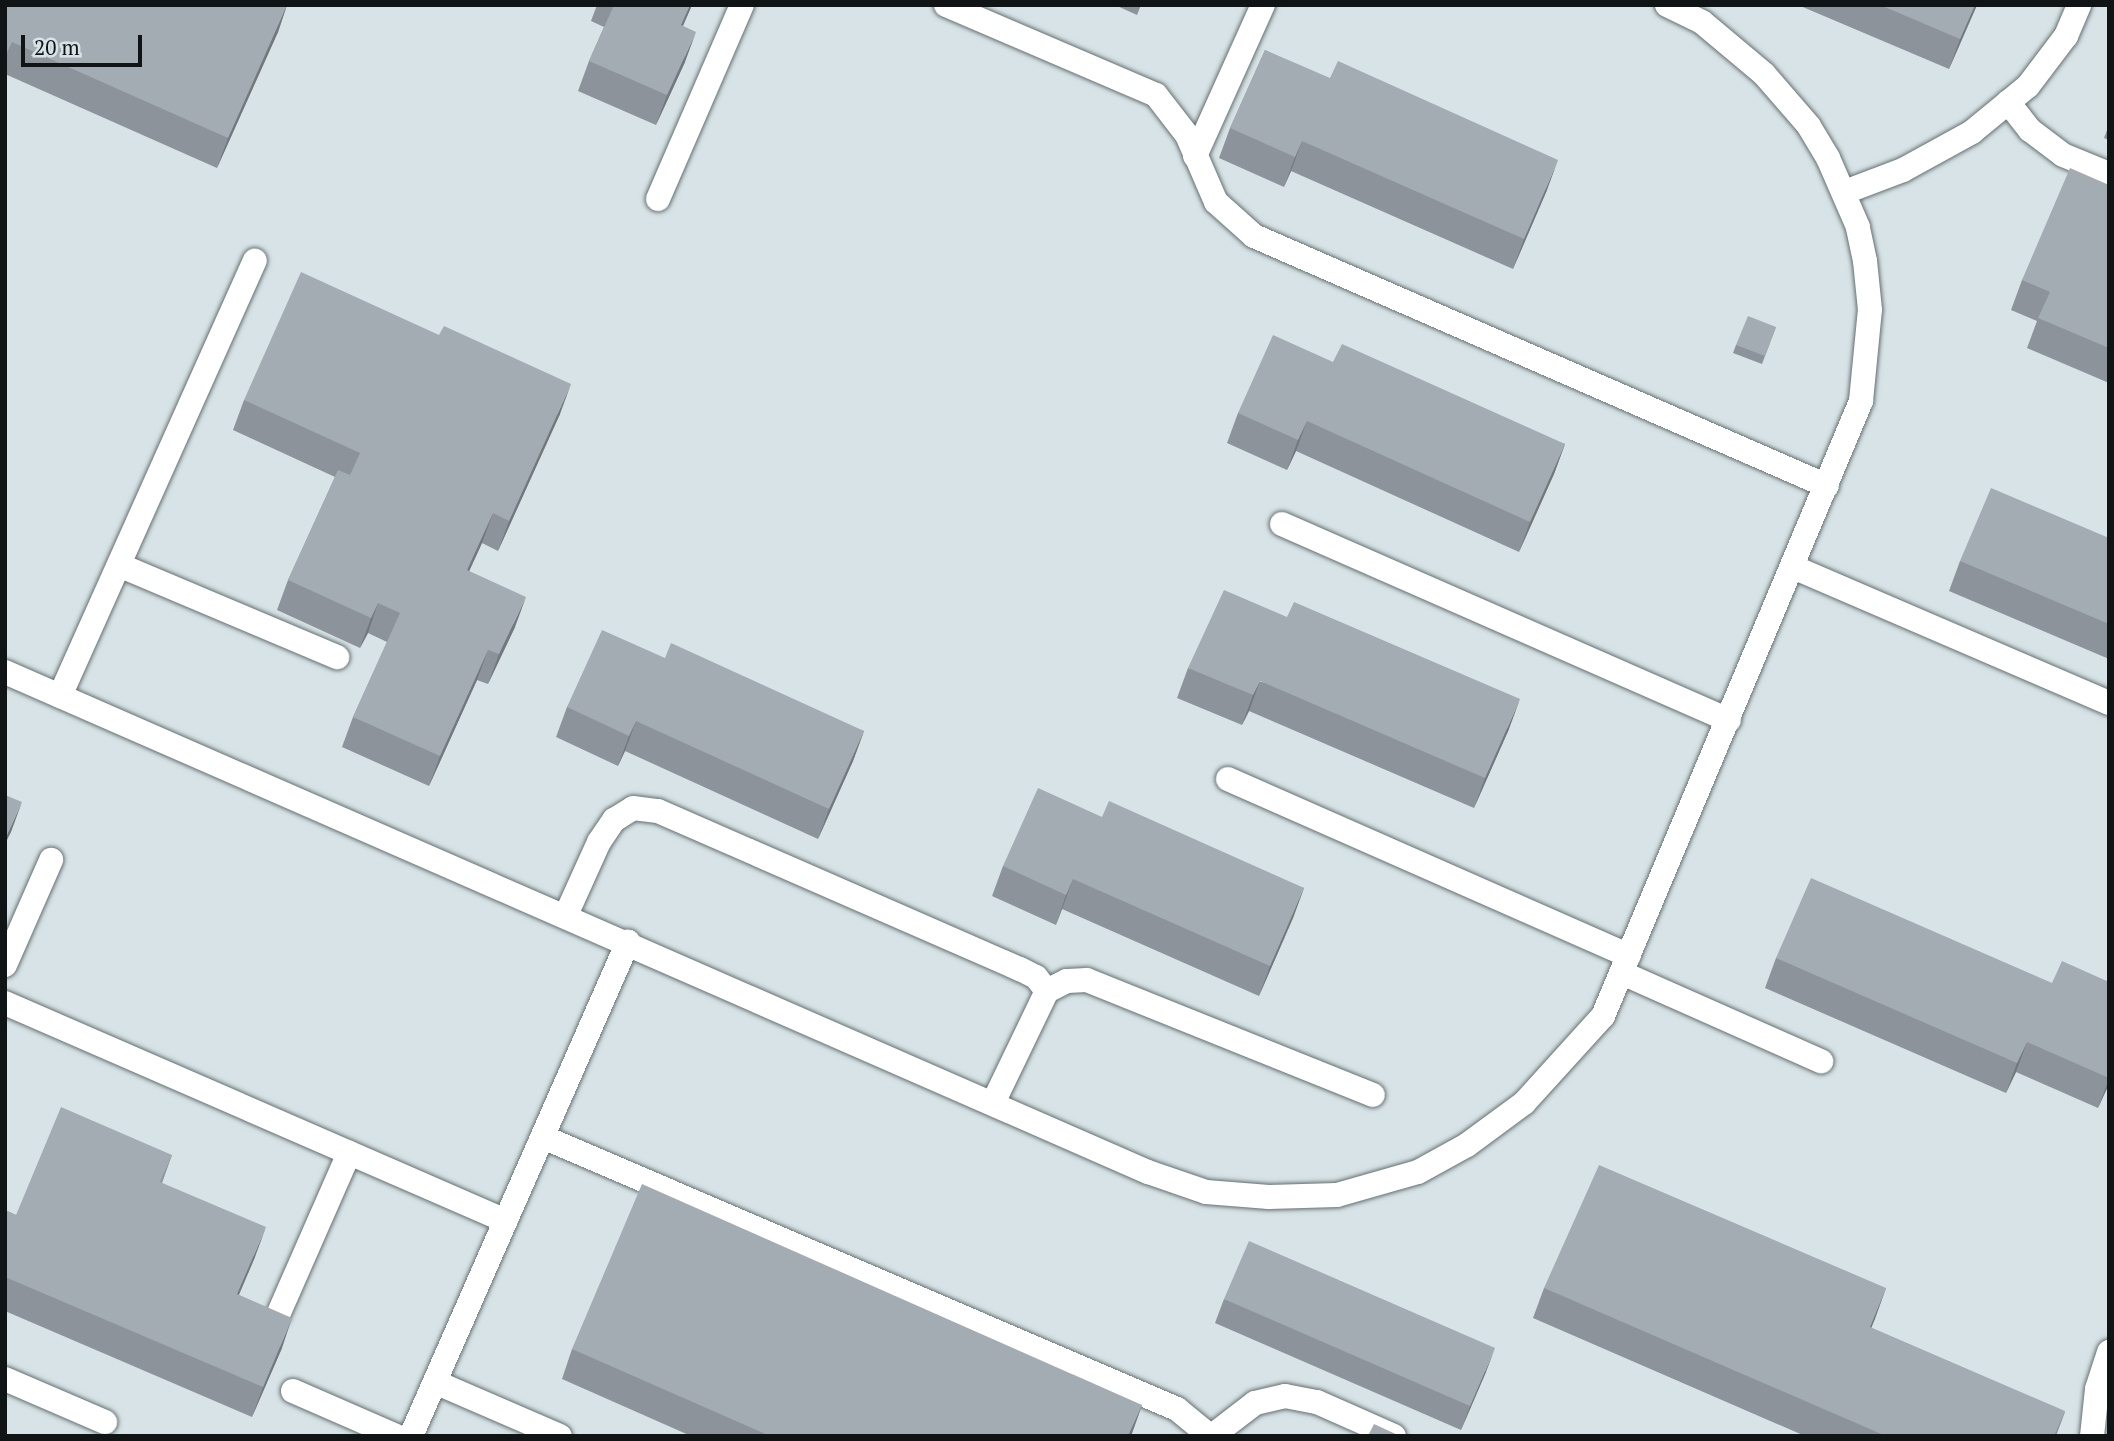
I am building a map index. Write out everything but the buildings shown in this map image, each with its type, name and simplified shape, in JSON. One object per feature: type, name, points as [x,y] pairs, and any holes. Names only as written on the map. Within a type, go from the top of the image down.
[{"type":"lane","points":[[658,199],[742,5]]},
{"type":"lane","points":[[946,5],[1156,95],[1180,122],[1216,202],[1254,236],[1827,486]]},
{"type":"lane","points":[[1195,156],[1263,5]]},
{"type":"lane","points":[[5,673],[628,942],[1147,1172],[1206,1192],[1269,1197],[1337,1195],[1384,1185],[1432,1166],[1498,1124],[1579,1047],[1603,1016],[1861,401],[1870,310],[1863,249],[1845,192],[1809,126],[1788,99],[1729,42],[1702,22],[1667,5]]},
{"type":"lane","points":[[1845,192],[1926,158],[1972,132],[2028,86],[2066,36],[2079,5]]},
{"type":"lane","points":[[2008,102],[2030,130],[2063,155],[2109,174]]},
{"type":"lane","points":[[61,696],[255,261]]},
{"type":"lane","points":[[1282,524],[1729,720]]},
{"type":"lane","points":[[119,565],[337,657]]},
{"type":"lane","points":[[1793,568],[2109,703]]},
{"type":"lane","points":[[1228,779],[1626,965],[1821,1060]]},
{"type":"lane","points":[[566,915],[599,842],[614,820],[633,808],[658,811],[1020,969],[1036,977],[1046,991]]},
{"type":"lane","points":[[5,965],[51,860]]},
{"type":"lane","points":[[411,1436],[628,942]]},
{"type":"lane","points":[[993,1103],[1046,991],[1066,981],[1087,980],[1115,988],[1373,1095]]},
{"type":"lane","points":[[5,1003],[506,1221]]},
{"type":"lane","points":[[543,1136],[1177,1409],[1211,1436],[1255,1404],[1285,1396],[1317,1402],[1394,1436]]},
{"type":"lane","points":[[278,1315],[349,1153]]},
{"type":"lane","points":[[2092,1436],[2097,1389],[2109,1352]]},
{"type":"lane","points":[[5,1379],[105,1422]]},
{"type":"lane","points":[[435,1382],[560,1436]]},
{"type":"lane","points":[[293,1391],[396,1436]]}]
